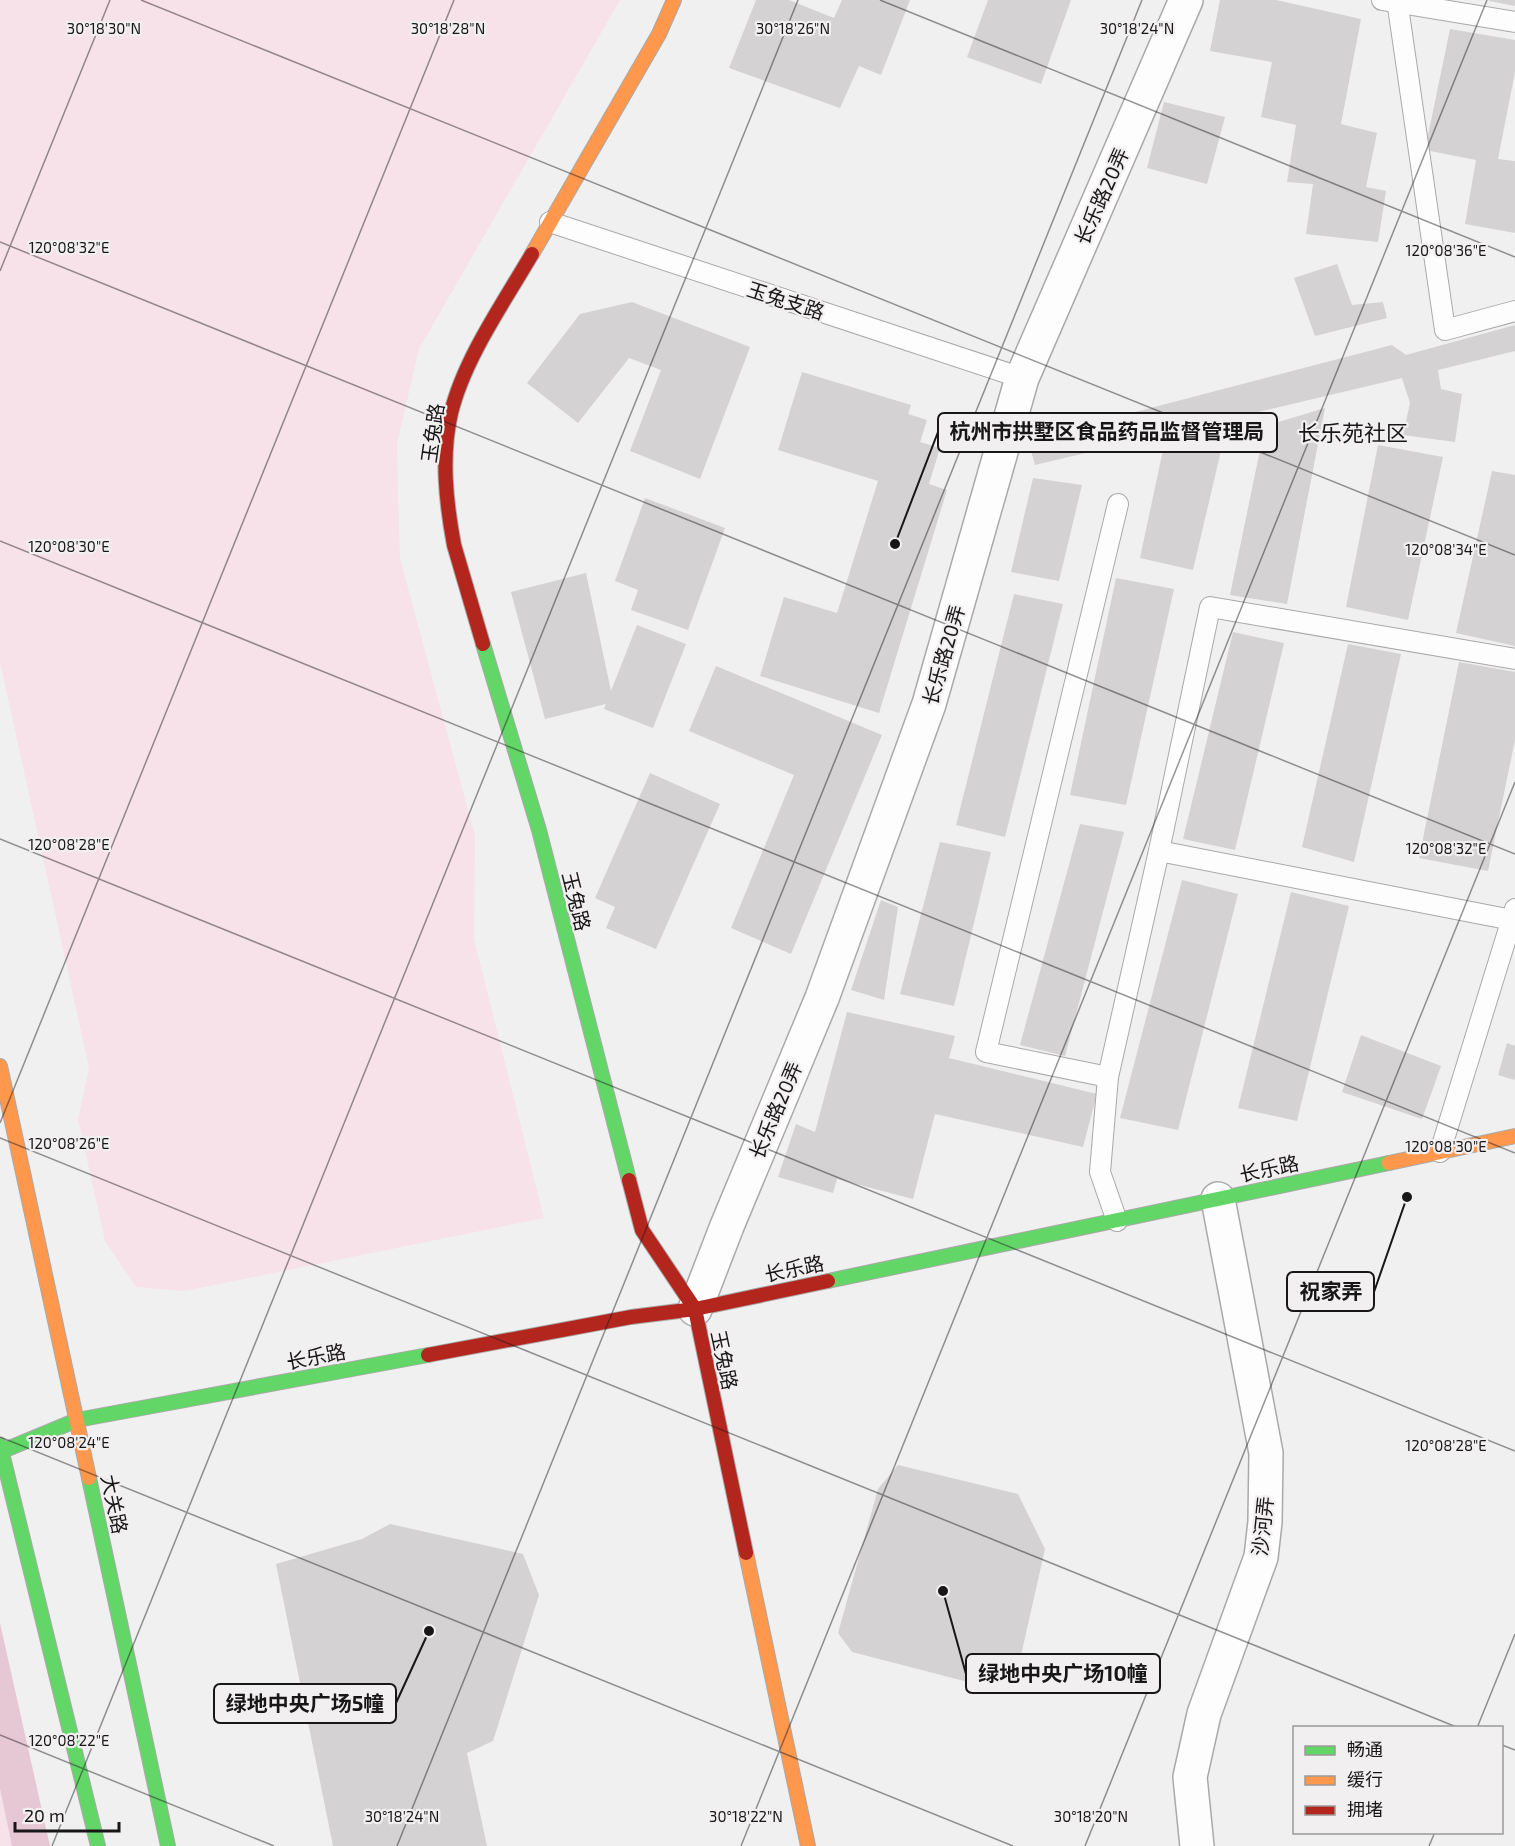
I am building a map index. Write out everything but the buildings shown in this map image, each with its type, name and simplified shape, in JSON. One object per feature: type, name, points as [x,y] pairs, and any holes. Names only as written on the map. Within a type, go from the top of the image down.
[{"type":"street","name":"玉兔路","points":[[674,0],[659,34],[470,361],[450,418],[446,474],[448,513],[454,545],[539,830],[642,1230],[695,1309],[808,1846]]},
{"type":"street","name":"长乐路20弄","points":[[695,1309],[822,998],[929,704],[1022,378],[1186,0]]},
{"type":"street","name":"大关路","points":[[0,1066],[168,1846]]},
{"type":"street","name":"长乐路","points":[[0,1449],[77,1420],[619,1319],[695,1309],[1515,1136]]},
{"type":"street","name":"沙河弄","points":[[1197,1846],[1190,1777],[1204,1714],[1261,1557],[1265,1522],[1266,1453],[1218,1199]]},
{"type":"street","points":[[0,1449],[98,1846]]},
{"type":"lane","points":[[1515,22],[1392,1],[1444,330],[1515,311]]},
{"type":"lane","name":"玉兔支路","points":[[550,222],[1022,378]]},
{"type":"lane","points":[[1108,1077],[986,1052],[1118,504]]},
{"type":"lane","points":[[1117,1221],[1100,1172],[1108,1077],[1159,851],[1210,607],[1515,659]]},
{"type":"lane","points":[[1159,851],[1514,914],[1440,1152]]},
{"type":"shaded area","points":[[0,0],[620,0],[419,349],[397,444],[400,558],[475,836],[474,939],[544,1218],[185,1291],[136,1287],[105,1241],[78,1119],[89,1068],[0,662]]},
{"type":"shaded area","points":[[0,1623],[50,1846],[12,1846],[0,1789]]},
{"type":"shaded area","points":[[0,1789],[12,1846],[0,1846]]},
{"type":"traffic: fast","points":[[483,644],[539,830],[629,1180]]},
{"type":"traffic: fast","points":[[828,1281],[1389,1163]]},
{"type":"traffic: fast","points":[[0,1452],[77,1420],[428,1355]]},
{"type":"traffic: fast","points":[[0,1445],[98,1846]]},
{"type":"traffic: fast","points":[[89,1478],[168,1846]]},
{"type":"traffic: slow","points":[[532,254],[659,34],[674,0]]},
{"type":"traffic: slow","points":[[0,1066],[89,1478]]},
{"type":"traffic: slow","points":[[1389,1163],[1515,1136]]},
{"type":"traffic: slow","points":[[746,1553],[808,1846]]},
{"type":"traffic: jam","points":[[483,644],[451,529],[445,462],[448,429],[465,372],[497,311],[532,254]]},
{"type":"traffic: jam","points":[[629,1180],[642,1230],[695,1309],[746,1553]]},
{"type":"traffic: jam","points":[[428,1355],[631,1317],[695,1309],[828,1281]]},
{"type":"place","name":"杭州市拱墅区食品药品监督管理局","points":[[895,544]]},
{"type":"place","name":"祝家弄","points":[[1407,1197]]},
{"type":"place","name":"绿地中央广场10幢","points":[[943,1591]]},
{"type":"place","name":"绿地中央广场5幢","points":[[429,1631]]},
{"type":"district","name":"长乐苑社区","points":[[1353,432]]}]
